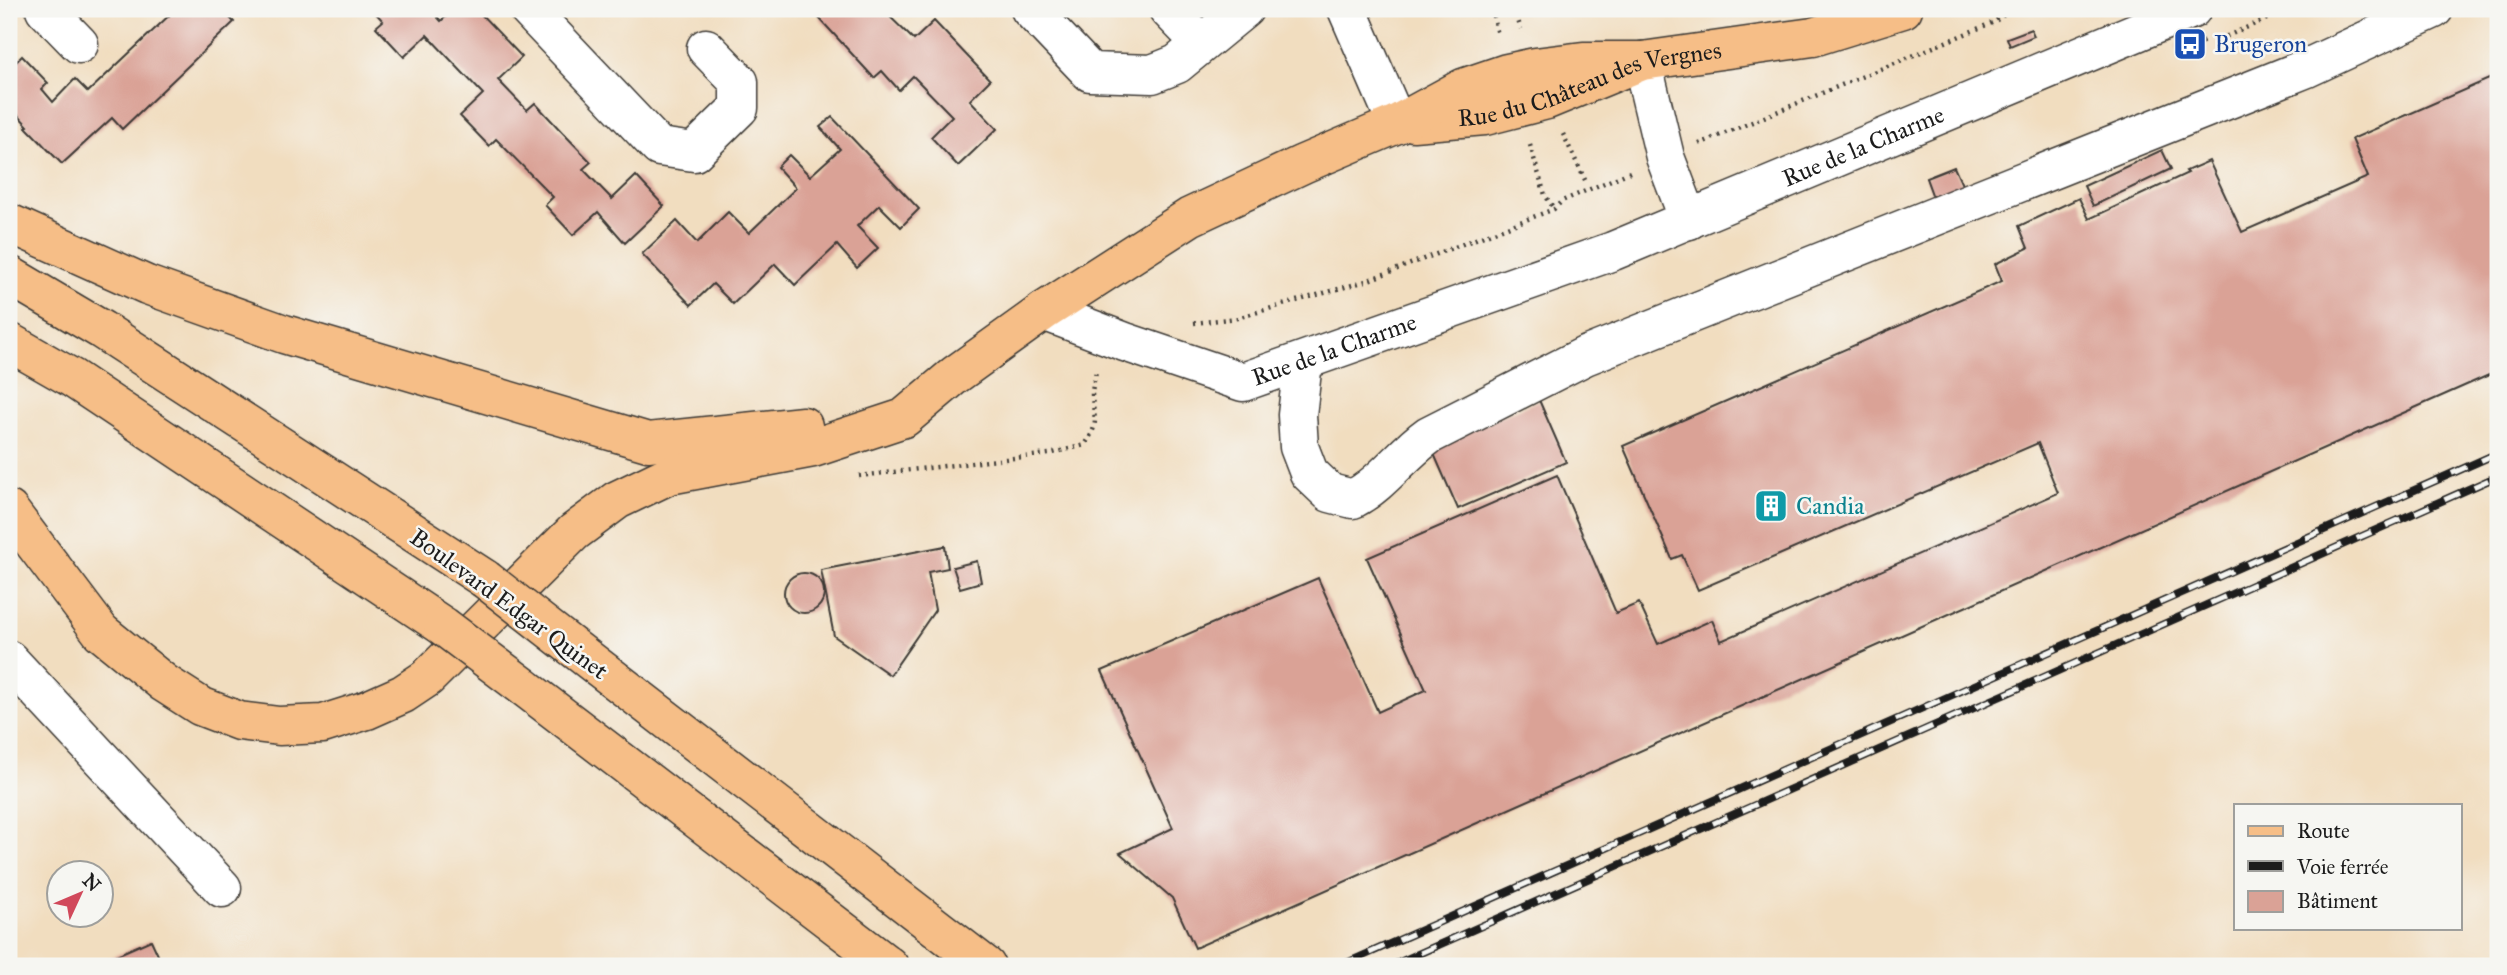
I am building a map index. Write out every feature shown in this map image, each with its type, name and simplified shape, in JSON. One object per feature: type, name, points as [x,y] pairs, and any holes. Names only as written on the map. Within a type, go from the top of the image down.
[{"type":"main road","name":"Rue du Château des Vergnes","points":[[1396,124],[1485,116],[1547,100],[1642,61],[1813,37],[1903,9]]},
{"type":"main road","points":[[9,510],[101,632],[164,683],[200,706],[239,721],[279,726],[323,724],[367,710],[403,694],[427,678],[574,532],[617,500],[669,475],[813,448],[904,418],[954,375],[1044,311],[1190,217],[1396,124]]},
{"type":"main road","points":[[9,223],[147,285],[284,334],[648,442],[799,428],[954,375]]},
{"type":"main road","name":"Boulevard Edgar Quinet","points":[[9,275],[102,330],[485,579],[986,966]]},
{"type":"main road","points":[[9,342],[72,379],[443,626],[888,966]]},
{"type":"street","points":[[46,9],[79,44]]},
{"type":"street","points":[[528,9],[659,147],[694,152],[738,108],[739,82],[706,48]]},
{"type":"street","points":[[1031,9],[1090,72],[1152,74],[1177,64],[1244,9]]},
{"type":"street","points":[[1168,9],[1201,43]]},
{"type":"street","points":[[1347,9],[1396,124]]},
{"type":"street","name":"Rue de la Charme","points":[[1044,311],[1243,383],[1613,251],[2193,9]]},
{"type":"street","points":[[1303,362],[1297,415],[1299,447],[1309,473],[1330,493],[1353,499],[1370,490],[1407,451],[1429,435],[1585,356],[2294,73],[2434,9]]},
{"type":"street","points":[[1642,61],[1665,158],[1689,220]]},
{"type":"street","points":[[9,660],[222,888]]},
{"type":"path","points":[[1636,9],[1656,12],[1700,9]]},
{"type":"path","points":[[1189,324],[1237,318],[1366,281],[1555,209],[1562,201],[1994,22],[2012,9]]},
{"type":"path","points":[[1558,125],[1587,184]]},
{"type":"path","points":[[1525,132],[1545,195],[1555,209]]},
{"type":"path","points":[[855,477],[1049,454],[1084,445],[1094,431],[1096,419],[1091,392],[1098,365],[1125,342]]},
{"type":"building","points":[[176,9],[221,9],[234,22],[122,129],[112,118],[62,164],[16,113],[9,117],[9,69],[22,56],[48,83],[42,89],[53,102],[75,79],[88,92]]},
{"type":"building","points":[[372,9],[430,9],[441,21],[454,9],[476,9],[522,57],[498,80],[527,110],[535,103],[591,162],[583,169],[612,199],[636,176],[664,206],[625,243],[598,212],[573,235],[545,205],[553,197],[496,139],[489,146],[460,116],[483,94],[427,35],[404,57],[376,27],[383,21]]},
{"type":"building","points":[[828,9],[882,9],[914,40],[934,21],[990,80],[970,100],[997,129],[958,166],[931,137],[952,116],[913,76],[899,90],[882,71],[874,78],[819,18]]},
{"type":"building","points":[[2031,29],[2034,36],[2010,46],[2007,38]]},
{"type":"building","points":[[2200,35],[2203,43],[2179,53],[2176,45]]},
{"type":"building","name":"Candia","points":[[2498,75],[2498,371],[1195,948],[1172,898],[1120,853],[1173,828],[1102,671],[1318,578],[1378,712],[1426,690],[1367,558],[1557,475],[1616,613],[1639,603],[1658,644],[1712,620],[1721,641],[2058,493],[2038,443],[1698,590],[1682,555],[1672,559],[1623,446],[2002,281],[1995,264],[2028,248],[2019,226],[2079,198],[2089,219],[2209,161],[2242,232],[2368,177],[2352,139]]},
{"type":"building","points":[[832,117],[919,209],[901,227],[879,205],[857,226],[878,248],[857,268],[837,245],[795,285],[775,264],[733,304],[713,284],[691,305],[642,254],[677,221],[697,243],[728,212],[749,233],[796,188],[777,167],[789,155],[810,176],[840,149],[820,127]]},
{"type":"building","points":[[2162,150],[2171,169],[2093,206],[2084,186]]},
{"type":"building","points":[[1954,167],[1963,187],[1934,200],[1926,178]]},
{"type":"building","points":[[1539,400],[1566,462],[1458,509],[1431,447]]},
{"type":"building","points":[[945,546],[948,568],[928,572],[935,610],[890,675],[834,636],[821,570]]},
{"type":"building","points":[[977,561],[981,582],[960,588],[953,567]]},
{"type":"building","points":[[804,573],[818,579],[824,593],[818,607],[804,613],[790,607],[784,593],[790,579]]},
{"type":"building","points":[[151,940],[163,966],[91,966],[126,951]]},
{"type":"railway","points":[[1340,966],[2498,453]]},
{"type":"railway","points":[[1391,966],[2498,476]]},
{"type":"place","name":"Brugeron","points":[[2190,44]]},
{"type":"place","name":"Candia","points":[[1771,506]]}]
